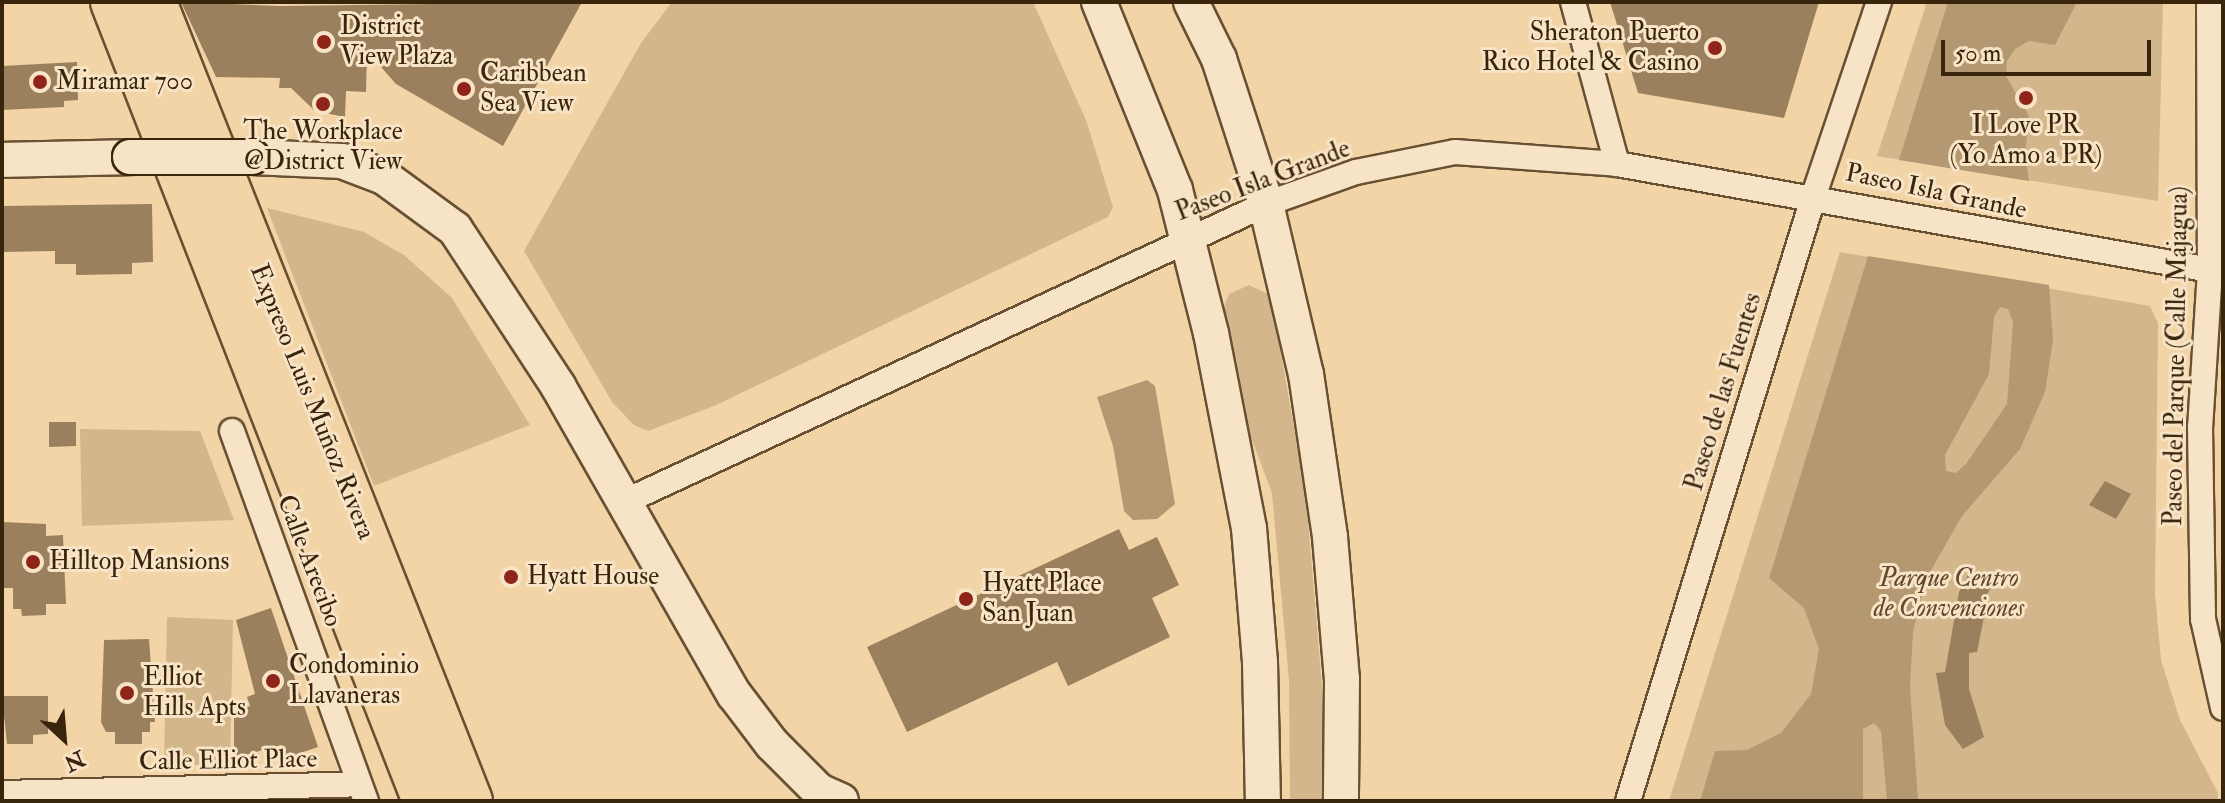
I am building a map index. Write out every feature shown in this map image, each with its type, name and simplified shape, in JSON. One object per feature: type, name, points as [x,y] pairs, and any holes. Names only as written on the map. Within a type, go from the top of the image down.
[{"type":"highway","name":"Expreso Luis Muñoz Rivera","points":[[113,2],[425,801]]},
{"type":"highway","name":"Expreso Luis Muñoz Rivera","points":[[154,2],[470,801]]},
{"type":"main road","points":[[1099,2],[1139,93],[1190,238],[1249,528],[1260,662],[1263,801]]},
{"type":"main road","points":[[1191,2],[1219,59],[1266,204],[1306,374],[1330,537],[1342,679],[1341,801]]},
{"type":"main road","points":[[2,160],[252,157],[342,161],[384,177],[455,229],[558,386],[622,503],[734,694],[802,774],[819,791],[841,801]]},
{"type":"street","points":[[1573,2],[1617,164]]},
{"type":"street","name":"Paseo de las Fuentes","points":[[1628,801],[1814,195],[1879,2]]},
{"type":"street","name":"Paseo del Parque (Calle Majagua)","points":[[2209,2],[2210,270],[2200,427],[2203,619],[2223,708]]},
{"type":"street","name":"Paseo Isla Grande","points":[[622,503],[1266,204],[1356,172],[1455,152],[1617,164],[1814,195],[2058,246],[2210,270]]},
{"type":"street","name":"Calle Arecibo","points":[[232,431],[362,792]]},
{"type":"street","name":"Calle Elliot Place","points":[[2,793],[362,792]]},
{"type":"green space","points":[[672,2],[1033,2],[1086,120],[1113,207],[1108,217],[714,406],[648,431],[634,425],[612,402],[524,251],[641,43]]},
{"type":"green space","points":[[1927,2],[2163,2],[2158,201],[1877,156]]},
{"type":"green space","points":[[267,208],[364,232],[404,255],[452,298],[530,425],[374,486]]},
{"type":"green space","name":"Parque Centro de Convenciones","points":[[1840,252],[2150,306],[2158,323],[2155,593],[2161,660],[2180,720],[2218,793],[2217,801],[1669,801]]},
{"type":"green space","points":[[1249,285],[1268,294],[1272,303],[1306,496],[1322,686],[1323,801],[1290,801],[1289,680],[1272,493],[1246,424],[1223,309],[1229,294]]},
{"type":"green space","points":[[80,429],[200,431],[234,520],[82,526]]},
{"type":"green space","points":[[167,617],[233,620],[230,766],[164,764]]},
{"type":"shaded area","points":[[1948,2],[2077,2],[2055,45],[2029,41],[2015,49],[2007,61],[2006,76],[2029,116],[2025,155],[2029,181],[1899,160]]},
{"type":"shaded area","points":[[1868,256],[2049,285],[2053,340],[2045,392],[2020,449],[1962,516],[1926,579],[1913,631],[1910,686],[1918,801],[1887,801],[1881,731],[1874,723],[1863,729],[1863,801],[1700,801],[1715,751],[1747,750],[1781,733],[1811,694],[1819,649],[1804,608],[1769,578]],"holes":[[[2000,307],[2008,309],[2013,322],[2007,404],[1966,464],[1956,473],[1946,471],[1945,455],[1989,374],[1994,317]]]},
{"type":"shaded area","points":[[1147,380],[1155,386],[1175,504],[1157,519],[1133,520],[1124,511],[1113,446],[1097,397]]},
{"type":"building","points":[[181,2],[280,6],[582,2],[503,146],[396,84],[367,51],[366,92],[346,91],[345,117],[315,111],[291,88],[279,88],[280,78],[216,77]]},
{"type":"building","name":"Sheraton Puerto Rico Hotel & Casino","points":[[1610,2],[1819,2],[1784,118],[1638,93]]},
{"type":"building","name":"Miramar 700","points":[[77,62],[78,100],[64,101],[64,107],[2,110],[2,66]]},
{"type":"building","points":[[152,204],[153,262],[132,263],[132,274],[76,275],[76,264],[55,264],[55,251],[2,252],[2,206]]},
{"type":"building","points":[[49,422],[76,422],[76,446],[49,447]]},
{"type":"building","points":[[2105,481],[2131,494],[2116,519],[2089,505]]},
{"type":"building","name":"Hilltop Mansions","points":[[2,522],[46,524],[46,536],[63,535],[66,604],[46,604],[46,615],[22,616],[21,609],[13,609],[13,588],[2,588]]},
{"type":"building","points":[[1119,529],[1129,550],[1157,537],[1179,585],[1152,598],[1170,637],[1068,686],[1057,662],[907,732],[867,647]]},
{"type":"building","points":[[1971,569],[1994,583],[1981,604],[1986,607],[1977,652],[1969,653],[1969,689],[1984,737],[1963,749],[1945,725],[1936,673],[1945,672],[1959,592]]},
{"type":"building","name":"Condominio Llavaneras","points":[[271,608],[318,747],[286,758],[281,745],[234,758],[234,711],[250,706],[247,697],[255,694],[236,620]]},
{"type":"building","name":"Elliot Hills Apts","points":[[149,639],[155,722],[150,722],[150,732],[142,732],[142,744],[115,744],[115,732],[106,732],[101,722],[104,640]]},
{"type":"building","points":[[2,696],[48,696],[48,734],[33,735],[33,744],[7,744]]},
{"type":"place","name":"District View Plaza","points":[[324,42]]},
{"type":"place","name":"Sheraton Puerto Rico Hotel & Casino","points":[[1715,48]]},
{"type":"place","name":"Miramar 700","points":[[40,82]]},
{"type":"place","name":"Caribbean Sea View","points":[[464,89]]},
{"type":"place","name":"I Love PR (Yo Amo a PR)","points":[[2026,98]]},
{"type":"place","name":"The Workplace @District View","points":[[323,104]]},
{"type":"place","name":"Hilltop Mansions","points":[[33,562]]},
{"type":"place","name":"Hyatt House","points":[[511,577]]},
{"type":"place","name":"Hyatt Place San Juan","points":[[966,599]]},
{"type":"place","name":"Condominio Llavaneras","points":[[273,681]]},
{"type":"place","name":"Elliot Hills Apts","points":[[127,693]]}]
